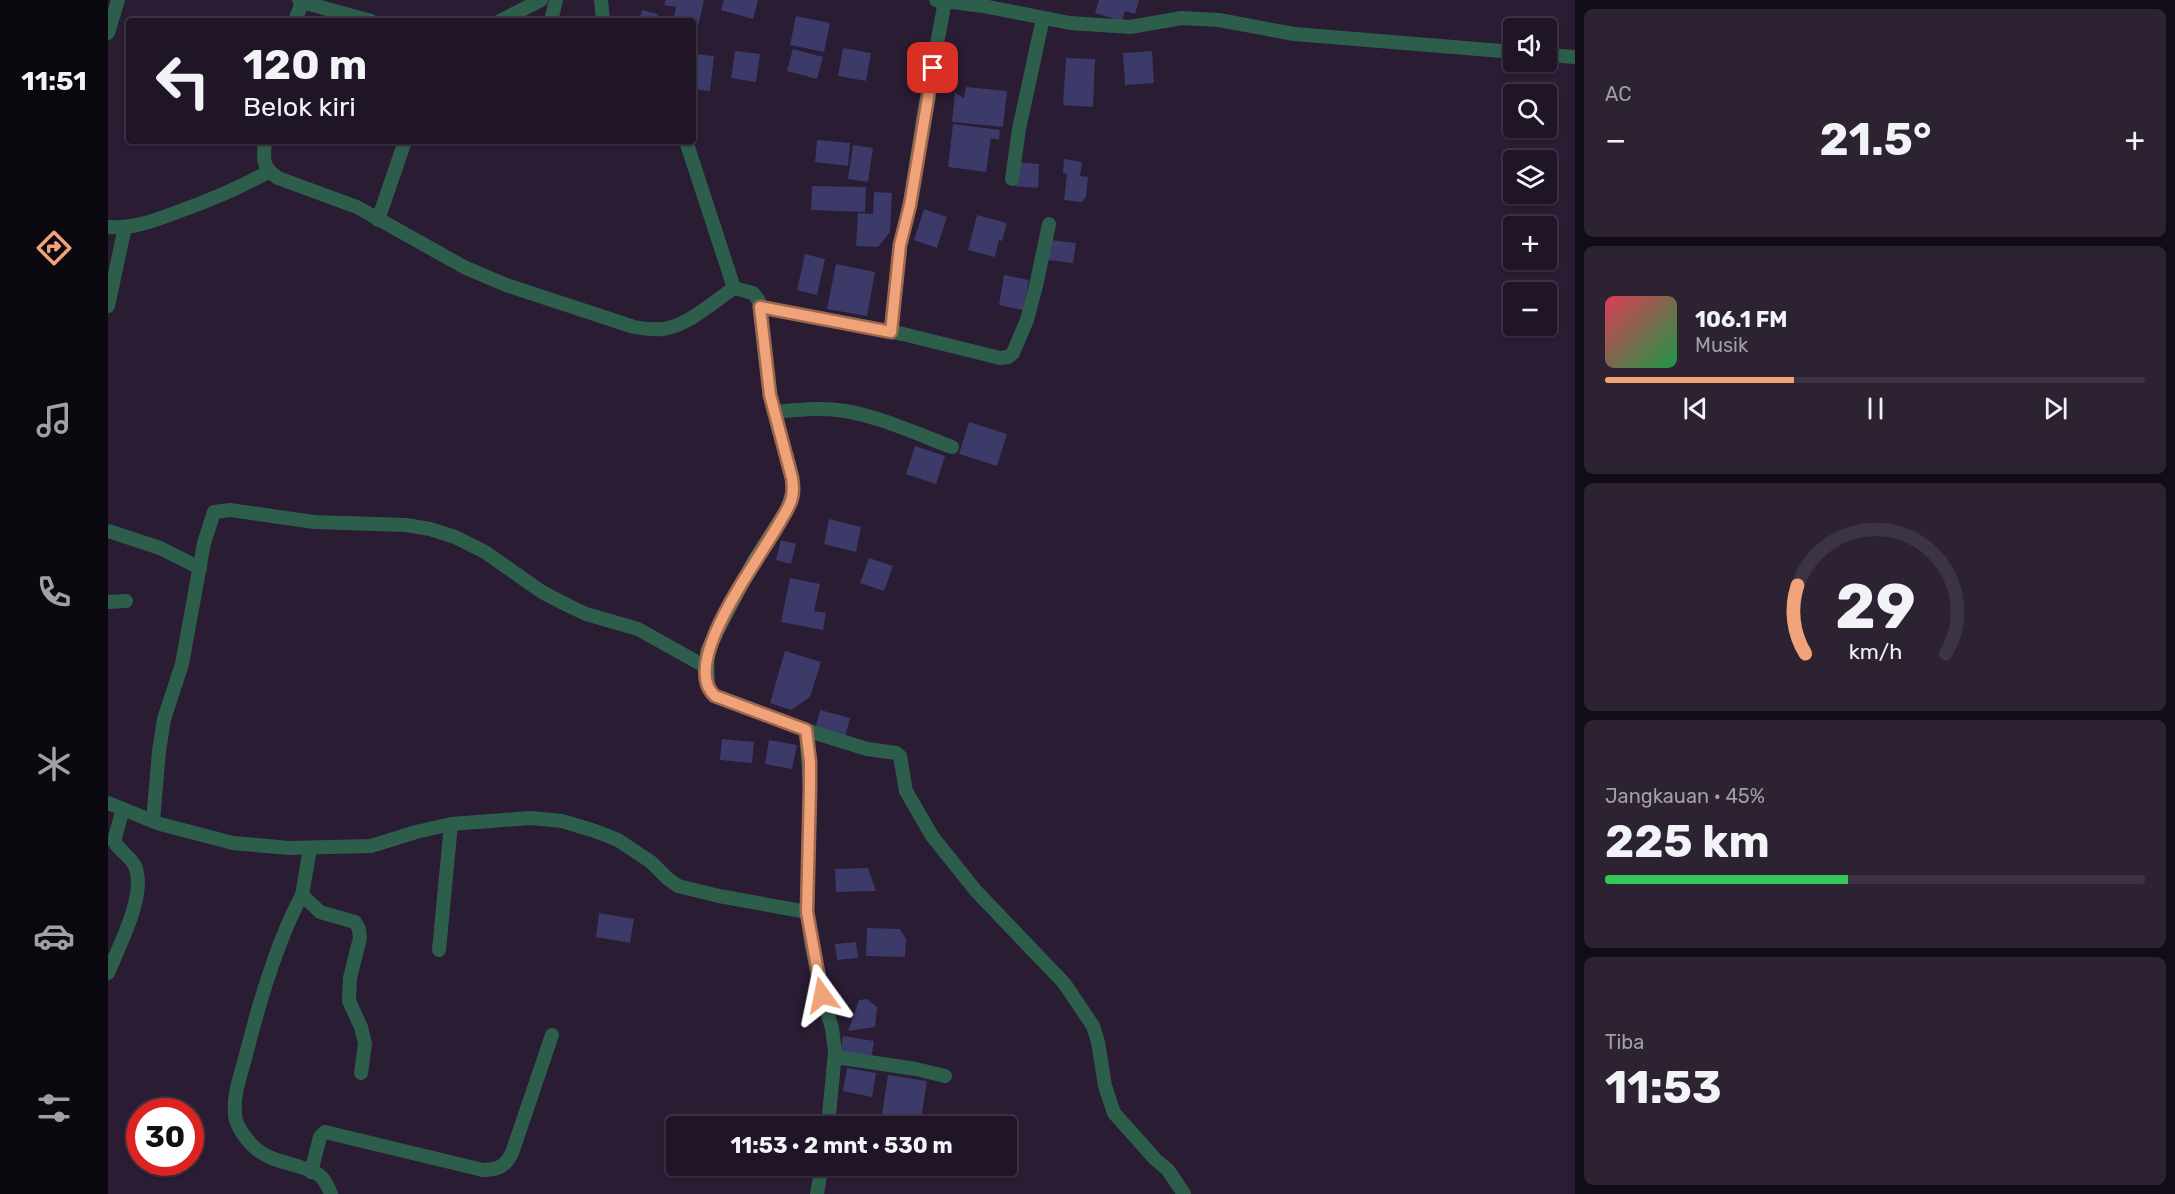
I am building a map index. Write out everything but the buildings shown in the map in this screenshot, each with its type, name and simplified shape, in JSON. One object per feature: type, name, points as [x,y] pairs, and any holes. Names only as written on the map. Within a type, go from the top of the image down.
[{"type":"street","points":[[108,33],[118,0]]},
{"type":"street","points":[[506,18],[541,0]]},
{"type":"street","points":[[552,18],[556,0]]},
{"type":"street","points":[[601,0],[603,18]]},
{"type":"street","points":[[296,18],[300,1],[360,18]]},
{"type":"street","points":[[891,332],[900,245],[910,205],[940,1],[983,6],[1070,23],[1130,27],[1182,18],[1235,21],[1265,30],[1294,34],[1503,51]]},
{"type":"street","points":[[1012,179],[1019,129],[1043,18]]},
{"type":"street","points":[[1557,56],[1575,57]]},
{"type":"street","points":[[265,144],[264,164],[268,171],[278,178],[351,204],[464,267],[506,285],[634,327],[650,330],[671,327],[684,322],[734,288],[753,293],[760,307],[767,374],[774,412],[792,478],[792,499],[755,559],[707,651],[708,687],[715,696],[806,730],[867,749],[896,753],[901,760],[906,791],[940,848],[976,891],[1064,983],[1086,1013],[1098,1042],[1106,1086],[1114,1113],[1155,1159],[1168,1170],[1184,1194]]},
{"type":"street","points":[[378,220],[404,144]]},
{"type":"street","points":[[687,144],[734,288]]},
{"type":"street","points":[[108,227],[143,225],[222,196],[268,171]]},
{"type":"street","points":[[760,307],[891,332],[1000,358],[1008,357],[1013,353],[1027,320],[1049,224]]},
{"type":"street","points":[[108,306],[125,227]]},
{"type":"street","points":[[774,412],[821,409],[843,411],[863,415],[952,447]]},
{"type":"street","points":[[153,821],[164,719],[182,664],[211,518],[214,512],[219,510],[314,522],[406,525],[430,529],[455,537],[485,552],[542,592],[567,605],[586,614],[638,629],[706,667]]},
{"type":"street","points":[[108,531],[160,548],[200,568]]},
{"type":"street","points":[[108,602],[126,601]]},
{"type":"street","points":[[806,730],[810,762],[807,912],[822,995],[832,1028],[835,1057],[829,1116]]},
{"type":"street","points":[[108,803],[153,821],[233,843],[310,848],[371,846],[452,824],[531,818],[562,821],[618,840],[651,862],[678,886],[807,912]]},
{"type":"street","points":[[108,973],[135,904],[138,884],[134,863],[117,847],[114,841],[123,809]]},
{"type":"street","points":[[439,950],[452,824]]},
{"type":"street","points":[[310,848],[303,895],[284,932],[252,1032],[236,1091],[234,1116],[246,1137],[263,1154],[318,1174],[332,1194]]},
{"type":"street","points":[[303,895],[320,912],[355,922],[359,929],[360,938],[350,978],[349,1001],[361,1027],[365,1044],[361,1073]]},
{"type":"street","points":[[311,1172],[320,1137],[325,1132],[483,1170],[500,1168],[508,1162],[512,1153],[552,1035]]},
{"type":"street","points":[[835,1057],[916,1069],[945,1076]]},
{"type":"street","points":[[817,1194],[820,1176]]},
{"type":"route","points":[[822,995],[807,912],[810,762],[806,730],[715,696],[708,687],[706,678],[707,651],[755,559],[792,499],[792,478],[770,395],[760,307],[834,319],[891,332],[900,245],[910,205],[933,68]]}]
